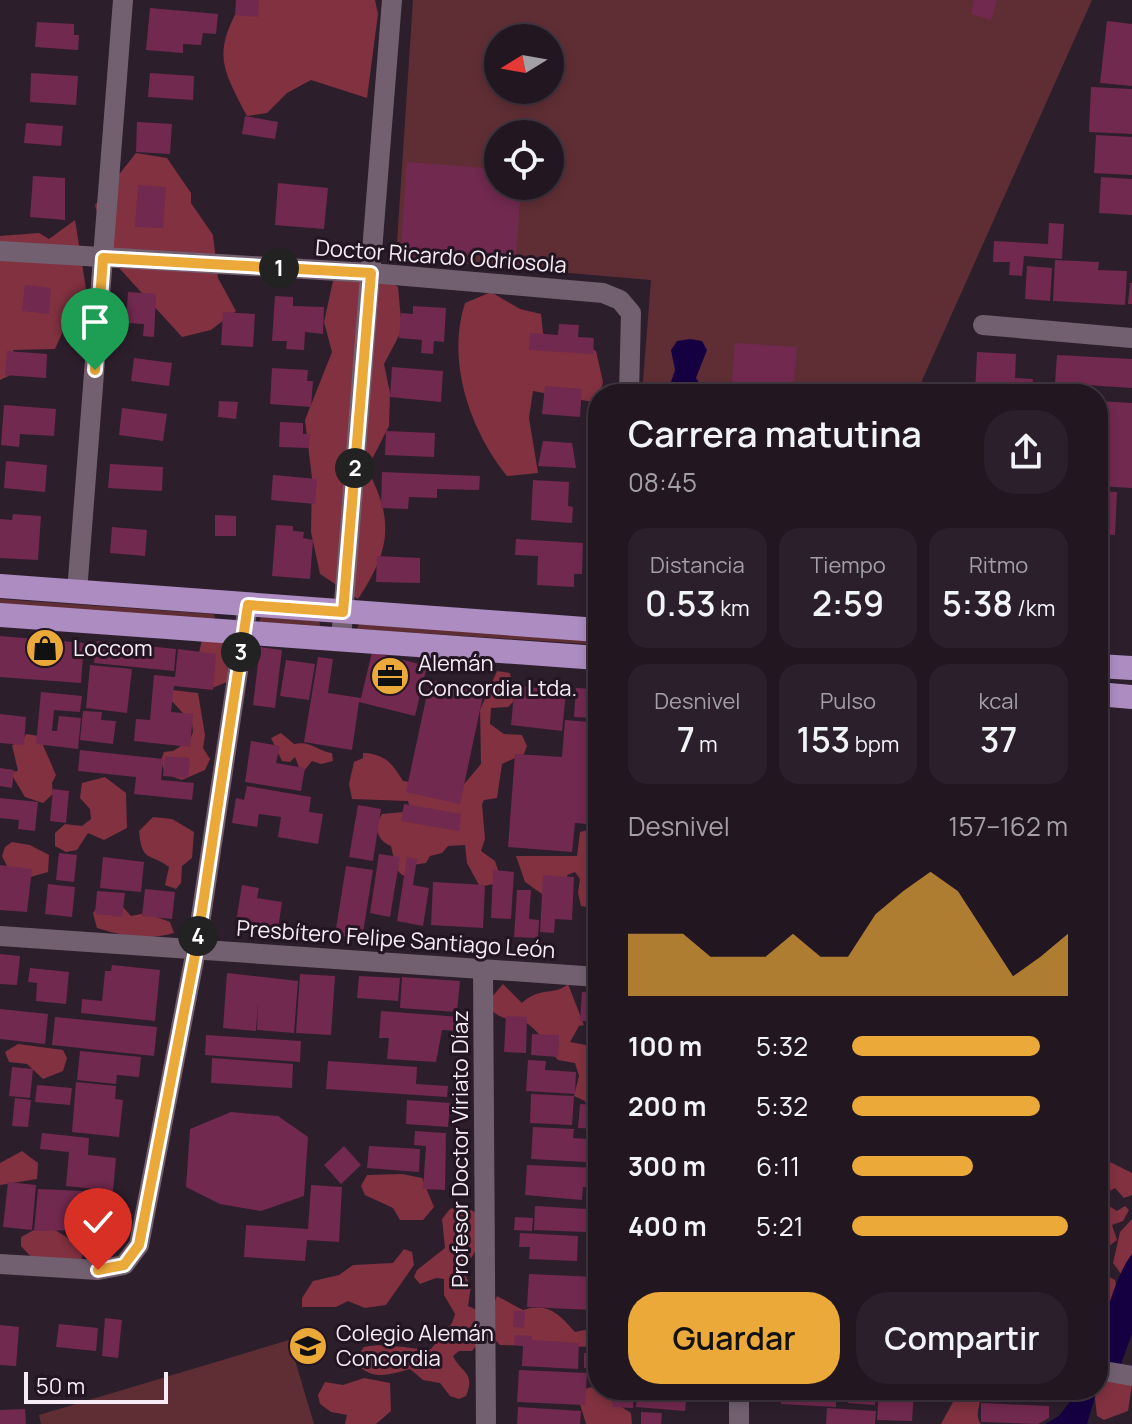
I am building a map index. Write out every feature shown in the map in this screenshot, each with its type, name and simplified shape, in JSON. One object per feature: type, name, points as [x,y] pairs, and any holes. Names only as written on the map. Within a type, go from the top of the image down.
[{"type":"main road","points":[[0,586],[588,629]]},
{"type":"main road","points":[[0,615],[588,657]]},
{"type":"main road","points":[[1108,667],[1132,668]]},
{"type":"main road","points":[[1108,695],[1132,697]]},
{"type":"street","points":[[77,592],[123,0]]},
{"type":"street","points":[[341,640],[392,0]]},
{"type":"street","name":"Doctor Ricardo Odriosola","points":[[0,251],[371,273],[603,293],[620,300],[631,313],[629,384]]},
{"type":"street","points":[[983,325],[1132,338]]},
{"type":"street","points":[[0,1264],[98,1270],[124,1265],[139,1245],[196,950],[248,605]]},
{"type":"street","name":"Presbítero Felipe Santiago León","points":[[0,936],[588,976]]},
{"type":"street","name":"Profesor Doctor Viriato Díaz","points":[[483,969],[486,1424]]},
{"type":"street","points":[[1108,1372],[1132,1376]]},
{"type":"street","points":[[739,1400],[739,1424]]},
{"type":"shaded area","points":[[243,0],[375,0],[378,14],[367,98],[311,80],[287,93],[267,113],[247,116],[231,84],[224,58],[227,33]]},
{"type":"shaded area","points":[[413,0],[1092,0],[920,384],[643,384],[651,280],[396,258]]},
{"type":"shaded area","points":[[136,153],[167,158],[191,193],[191,203],[213,235],[218,278],[236,311],[211,330],[182,337],[109,257],[95,205]]},
{"type":"shaded area","points":[[75,220],[87,295],[68,320],[55,349],[13,350],[19,371],[0,380],[0,236],[39,233],[49,239]]},
{"type":"shaded area","points":[[373,271],[398,287],[402,330],[384,364],[390,393],[389,426],[367,469],[382,504],[385,536],[377,566],[358,599],[320,574],[311,532],[312,478],[305,420],[332,352],[324,322],[333,281]]},
{"type":"shaded area","points":[[491,292],[520,309],[541,314],[543,333],[561,352],[578,341],[596,351],[603,382],[588,384],[588,401],[533,391],[529,418],[538,473],[507,476],[482,438],[472,416],[460,371],[458,348],[465,303]]},
{"type":"shaded area","points":[[677,341],[702,341],[707,350],[696,378],[700,384],[670,384],[675,370],[671,350]]},
{"type":"shaded area","points":[[0,599],[215,616],[214,619],[0,605]]},
{"type":"shaded area","points":[[261,617],[319,621],[320,626],[259,622]]},
{"type":"shaded area","points":[[359,624],[587,640],[588,644],[357,629]]},
{"type":"shaded area","points":[[203,635],[236,643],[235,679],[212,688],[199,653]]},
{"type":"shaded area","points":[[497,671],[510,673],[514,701],[508,707],[491,708],[490,724],[504,734],[522,735],[527,746],[524,754],[502,764],[497,798],[484,800],[482,804],[485,839],[481,851],[495,861],[499,873],[493,884],[480,887],[467,863],[465,845],[448,846],[442,853],[430,856],[426,863],[413,865],[407,876],[402,875],[396,869],[391,846],[379,837],[377,828],[382,814],[404,812],[408,801],[352,799],[349,784],[354,762],[363,758],[363,753],[377,755],[391,764],[403,781],[460,789],[481,764],[480,710]]},
{"type":"shaded area","points":[[172,690],[198,693],[205,735],[203,748],[210,759],[205,770],[182,780],[165,774],[161,760],[164,752],[173,751],[190,740],[193,732],[192,723],[169,698]]},
{"type":"shaded area","points":[[281,733],[294,744],[305,743],[332,753],[333,761],[321,764],[312,761],[304,771],[300,770],[295,757],[290,762],[282,761],[271,738]]},
{"type":"shaded area","points":[[26,734],[39,736],[56,775],[52,783],[53,794],[43,803],[25,797],[10,772],[18,771],[12,745],[22,742]]},
{"type":"shaded area","points":[[105,777],[126,793],[127,828],[104,840],[88,833],[77,850],[66,852],[55,846],[55,833],[65,824],[82,826],[91,819],[90,809],[80,798],[82,783]]},
{"type":"shaded area","points":[[153,817],[172,819],[194,832],[192,858],[182,866],[181,883],[176,889],[165,885],[169,867],[142,848],[139,831]]},
{"type":"shaded area","points":[[588,830],[588,907],[581,906],[578,893],[580,879],[575,872],[567,875],[570,888],[549,899],[525,882],[516,856],[577,856],[580,832]]},
{"type":"shaded area","points":[[12,842],[30,845],[49,855],[48,872],[27,878],[8,868],[2,856],[5,847]]},
{"type":"shaded area","points":[[98,906],[122,906],[131,916],[146,913],[170,922],[174,933],[154,937],[135,936],[97,928],[93,913]]},
{"type":"shaded area","points":[[503,984],[522,1003],[535,995],[558,990],[568,984],[584,1025],[579,1026],[570,1042],[586,1045],[588,1050],[588,1111],[585,1101],[574,1096],[579,1076],[575,1063],[558,1060],[528,1024],[501,1017],[491,1010],[491,998]]},
{"type":"shaded area","points":[[18,1044],[63,1050],[67,1058],[63,1071],[43,1079],[27,1064],[9,1062],[5,1052]]},
{"type":"shaded area","points":[[22,1151],[38,1163],[37,1179],[0,1185],[0,1163]]},
{"type":"shaded area","points":[[1108,1161],[1132,1173],[1132,1195],[1124,1198],[1115,1188],[1108,1192]]},
{"type":"shaded area","points":[[402,1174],[422,1178],[434,1207],[423,1220],[400,1220],[393,1208],[365,1195],[361,1186],[367,1175]]},
{"type":"shaded area","points":[[461,1204],[476,1213],[476,1250],[463,1271],[471,1286],[468,1306],[477,1310],[477,1345],[472,1351],[459,1351],[453,1356],[469,1382],[466,1396],[459,1399],[450,1396],[440,1383],[423,1380],[410,1369],[384,1375],[367,1372],[361,1368],[359,1354],[364,1347],[373,1346],[431,1349],[452,1323],[455,1314],[444,1295],[444,1279],[436,1278],[420,1284],[414,1277],[417,1270],[445,1248],[442,1219],[450,1209]]},
{"type":"shaded area","points":[[1108,1205],[1117,1211],[1125,1206],[1129,1210],[1123,1221],[1112,1225],[1117,1240],[1108,1247]]},
{"type":"shaded area","points":[[1132,1219],[1132,1269],[1121,1274],[1113,1263],[1120,1232]]},
{"type":"shaded area","points":[[45,1224],[83,1247],[82,1259],[68,1264],[33,1259],[21,1246],[21,1237]]},
{"type":"shaded area","points":[[404,1249],[412,1252],[414,1265],[386,1305],[365,1308],[348,1301],[336,1307],[302,1307],[302,1298],[313,1281],[339,1275],[353,1265],[393,1263]]},
{"type":"shaded area","points":[[1132,1254],[1132,1334],[1119,1369],[1108,1367],[1108,1307]]},
{"type":"shaded area","points":[[1108,1276],[1115,1280],[1118,1293],[1108,1324]]},
{"type":"shaded area","points":[[497,1296],[523,1310],[539,1308],[552,1311],[575,1332],[588,1329],[588,1347],[500,1345],[489,1334],[491,1310]]},
{"type":"shaded area","points":[[289,1340],[314,1424],[41,1424],[39,1415]]},
{"type":"shaded area","points":[[1108,1374],[1132,1385],[1128,1411],[1104,1420],[1097,1416],[1095,1400],[1108,1400]]},
{"type":"shaded area","points":[[364,1378],[390,1383],[391,1411],[376,1424],[345,1424],[347,1415],[331,1412],[320,1404],[318,1395],[325,1382],[343,1385]]},
{"type":"shaded area","points":[[588,1388],[588,1400],[611,1400],[631,1413],[632,1424],[586,1424],[579,1401]]},
{"type":"shaded area","points":[[980,1400],[978,1415],[981,1424],[941,1424],[953,1402]]},
{"type":"shaded area","points":[[1071,1400],[1094,1400],[1087,1424],[1045,1424],[1059,1416]]},
{"type":"building","points":[[236,0],[259,0],[258,17],[235,15]]},
{"type":"building","points":[[974,0],[997,0],[991,20],[971,14]]},
{"type":"building","points":[[150,8],[218,14],[216,34],[203,33],[201,45],[183,44],[183,53],[146,50]]},
{"type":"building","points":[[1107,21],[1132,24],[1132,86],[1100,83]]},
{"type":"building","points":[[37,22],[74,24],[74,35],[79,35],[78,50],[35,47]]},
{"type":"building","points":[[31,73],[78,76],[76,105],[30,102]]},
{"type":"building","points":[[150,73],[194,76],[193,100],[148,97]]},
{"type":"building","points":[[1091,87],[1132,89],[1132,134],[1089,132]]},
{"type":"building","points":[[245,116],[278,122],[275,139],[242,134]]},
{"type":"building","points":[[137,122],[172,124],[170,154],[136,152]]},
{"type":"building","points":[[26,123],[63,126],[61,146],[24,143]]},
{"type":"building","points":[[1096,135],[1132,137],[1132,175],[1094,173]]},
{"type":"building","points":[[407,162],[484,168],[484,200],[520,200],[516,256],[401,248]]},
{"type":"building","points":[[33,176],[65,178],[65,220],[30,217]]},
{"type":"building","points":[[1101,177],[1132,179],[1132,215],[1099,213]]},
{"type":"building","points":[[278,183],[328,188],[324,229],[275,225]]},
{"type":"building","points":[[138,185],[166,187],[163,228],[135,227]]},
{"type":"building","points":[[1049,223],[1064,224],[1062,259],[1024,256],[1022,276],[1009,275],[1010,262],[993,262],[994,241],[1048,244]]},
{"type":"building","points":[[1055,260],[1099,262],[1098,270],[1127,271],[1125,305],[1053,301]]},
{"type":"building","points":[[1027,266],[1052,268],[1050,301],[1025,299]]},
{"type":"building","points":[[1130,283],[1132,304],[1128,304]]},
{"type":"building","points":[[25,285],[51,288],[49,314],[22,311]]},
{"type":"building","points":[[128,292],[156,294],[154,337],[143,336],[144,324],[126,323]]},
{"type":"building","points":[[275,296],[293,297],[293,306],[324,307],[323,334],[305,332],[304,350],[286,349],[287,341],[272,341]]},
{"type":"building","points":[[413,306],[446,308],[444,342],[434,341],[433,354],[421,353],[422,340],[399,338],[401,313],[413,314]]},
{"type":"building","points":[[223,312],[255,314],[253,347],[221,345]]},
{"type":"building","points":[[559,324],[579,325],[578,337],[594,338],[593,354],[529,350],[530,333],[558,335]]},
{"type":"building","points":[[735,343],[797,347],[794,384],[732,384]]},
{"type":"building","points":[[7,351],[47,354],[46,378],[5,375]]},
{"type":"building","points":[[977,352],[1016,354],[1015,378],[1033,379],[1033,384],[975,384]]},
{"type":"building","points":[[1057,355],[1132,359],[1132,388],[1108,386],[1108,384],[1055,383]]},
{"type":"building","points":[[134,358],[172,363],[169,386],[131,381]]},
{"type":"building","points":[[392,367],[443,371],[441,402],[390,397]]},
{"type":"building","points":[[272,368],[308,370],[307,381],[313,381],[311,407],[270,404]]},
{"type":"building","points":[[545,386],[582,389],[580,417],[542,414]]},
{"type":"building","points":[[219,401],[238,402],[236,419],[218,417]]},
{"type":"building","points":[[1108,402],[1132,403],[1132,488],[1108,487]]},
{"type":"building","points":[[4,405],[56,409],[54,436],[20,434],[19,447],[1,445]]},
{"type":"building","points":[[122,408],[167,414],[163,441],[119,435]]},
{"type":"building","points":[[280,422],[303,423],[303,434],[310,434],[309,448],[279,447]]},
{"type":"building","points":[[386,431],[435,433],[434,457],[385,455]]},
{"type":"building","points":[[543,441],[572,443],[576,468],[538,466]]},
{"type":"building","points":[[6,461],[47,465],[45,492],[4,488]]},
{"type":"building","points":[[110,464],[163,467],[162,491],[108,488]]},
{"type":"building","points":[[382,472],[480,476],[479,490],[437,489],[437,498],[409,497],[408,509],[381,508]]},
{"type":"building","points":[[273,475],[317,479],[315,504],[271,500]]},
{"type":"building","points":[[533,480],[569,482],[568,506],[573,507],[572,523],[531,520]]},
{"type":"building","points":[[1108,492],[1117,492],[1115,535],[1108,535]]},
{"type":"building","points":[[13,514],[41,516],[38,560],[0,558],[0,519],[12,520]]},
{"type":"building","points":[[215,515],[236,516],[236,536],[215,536]]},
{"type":"building","points":[[276,525],[293,526],[293,531],[304,532],[303,538],[313,540],[310,579],[272,576]]},
{"type":"building","points":[[112,527],[147,530],[145,556],[110,553]]},
{"type":"building","points":[[516,539],[583,543],[582,574],[574,574],[574,587],[537,585],[538,556],[515,555]]},
{"type":"building","points":[[377,556],[420,558],[420,583],[376,582]]},
{"type":"building","points":[[0,636],[84,643],[81,683],[0,677]]},
{"type":"building","points":[[97,641],[176,649],[174,671],[94,663]]},
{"type":"building","points":[[260,647],[282,650],[275,708],[253,705]]},
{"type":"building","points":[[178,649],[216,654],[213,690],[174,686],[171,712],[193,714],[190,747],[134,741],[136,719],[150,720],[154,675],[175,677]]},
{"type":"building","points":[[372,652],[427,666],[415,716],[359,702],[352,750],[304,742],[318,657],[333,659],[328,693],[361,698]]},
{"type":"building","points":[[286,660],[315,664],[309,700],[280,696]]},
{"type":"building","points":[[90,665],[132,669],[127,713],[86,708]]},
{"type":"building","points":[[430,680],[484,691],[460,804],[406,792]]},
{"type":"building","points":[[515,685],[566,692],[562,731],[511,725]]},
{"type":"building","points":[[576,688],[588,689],[588,718],[574,717]]},
{"type":"building","points":[[41,692],[82,696],[80,712],[54,710],[52,731],[57,731],[59,716],[81,718],[78,749],[36,744]]},
{"type":"building","points":[[83,711],[102,712],[101,720],[116,721],[113,744],[80,740]]},
{"type":"building","points":[[0,714],[26,717],[24,745],[0,743]]},
{"type":"building","points":[[565,720],[588,722],[588,824],[575,823],[572,852],[508,847],[515,754],[562,757]]},
{"type":"building","points":[[251,741],[280,746],[276,763],[305,768],[301,791],[245,782]]},
{"type":"building","points":[[80,750],[163,759],[161,780],[194,783],[192,800],[134,794],[136,777],[78,771]]},
{"type":"building","points":[[165,756],[190,758],[188,778],[163,776]]},
{"type":"building","points":[[0,768],[14,770],[12,788],[0,786]]},
{"type":"building","points":[[247,786],[311,797],[309,812],[323,814],[318,844],[278,837],[281,817],[259,814],[257,827],[232,823],[236,798],[244,800]]},
{"type":"building","points":[[53,789],[69,791],[66,823],[50,821]]},
{"type":"building","points":[[0,798],[38,802],[35,831],[18,829],[19,820],[0,818]]},
{"type":"building","points":[[404,804],[461,814],[459,831],[401,821]]},
{"type":"building","points":[[358,805],[381,809],[373,861],[349,857]]},
{"type":"building","points":[[59,853],[77,855],[74,882],[56,880]]},
{"type":"building","points":[[379,854],[400,857],[390,917],[370,913]]},
{"type":"building","points":[[103,857],[144,862],[141,892],[100,888]]},
{"type":"building","points":[[407,857],[417,859],[413,885],[429,888],[423,926],[397,921]]},
{"type":"building","points":[[0,865],[32,869],[27,912],[0,910]]},
{"type":"building","points":[[346,866],[373,870],[362,939],[335,935]]},
{"type":"building","points":[[493,870],[514,872],[511,919],[491,918]]},
{"type":"building","points":[[543,875],[574,877],[572,920],[555,919],[554,933],[540,932]]},
{"type":"building","points":[[433,882],[485,885],[483,928],[431,925]]},
{"type":"building","points":[[48,884],[75,887],[72,917],[45,914]]},
{"type":"building","points":[[242,885],[259,888],[257,898],[282,902],[278,929],[236,922]]},
{"type":"building","points":[[145,889],[175,892],[172,919],[142,916]]},
{"type":"building","points":[[517,890],[531,890],[529,919],[539,920],[538,938],[514,937]]},
{"type":"building","points":[[97,891],[125,893],[122,917],[95,914]]},
{"type":"building","points":[[0,954],[20,956],[17,985],[0,984]]},
{"type":"building","points":[[112,965],[160,970],[155,1021],[81,1013],[82,999],[102,1001],[105,971],[111,971]]},
{"type":"building","points":[[30,968],[69,972],[66,1004],[36,1001],[37,983],[28,982]]},
{"type":"building","points":[[227,973],[298,981],[294,1033],[257,1030],[258,1002],[256,1031],[223,1028]]},
{"type":"building","points":[[300,974],[335,976],[331,1035],[296,1033]]},
{"type":"building","points":[[359,976],[400,978],[398,1001],[357,998]]},
{"type":"building","points":[[402,977],[460,981],[457,1012],[400,1008]]},
{"type":"building","points":[[582,992],[588,992],[588,1021],[580,1021]]},
{"type":"building","points":[[0,1009],[48,1014],[45,1044],[0,1039]]},
{"type":"building","points":[[381,1011],[461,1017],[460,1031],[442,1030],[436,1062],[387,1059],[389,1038],[379,1038]]},
{"type":"building","points":[[506,1016],[527,1017],[526,1053],[504,1052]]},
{"type":"building","points":[[55,1017],[157,1027],[154,1056],[52,1045]]},
{"type":"building","points":[[532,1034],[559,1035],[558,1057],[531,1055]]},
{"type":"building","points":[[206,1035],[301,1041],[300,1062],[205,1055]]},
{"type":"building","points":[[80,1051],[141,1057],[139,1077],[117,1075],[116,1084],[77,1080]]},
{"type":"building","points":[[212,1058],[293,1064],[292,1088],[211,1083]]},
{"type":"building","points":[[528,1060],[546,1061],[545,1070],[576,1072],[575,1094],[526,1091]]},
{"type":"building","points":[[328,1061],[417,1067],[416,1084],[448,1086],[447,1097],[326,1089]]},
{"type":"building","points":[[12,1067],[33,1069],[30,1098],[9,1096]]},
{"type":"building","points":[[76,1082],[116,1086],[115,1099],[123,1100],[119,1137],[72,1132]]},
{"type":"building","points":[[37,1085],[72,1088],[70,1105],[35,1102]]},
{"type":"building","points":[[531,1094],[574,1096],[572,1125],[530,1123]]},
{"type":"building","points":[[15,1098],[31,1100],[28,1127],[12,1126]]},
{"type":"building","points":[[407,1100],[450,1103],[448,1127],[406,1124]]},
{"type":"building","points":[[580,1104],[588,1104],[588,1128],[578,1128]]},
{"type":"building","points":[[231,1112],[278,1116],[308,1137],[304,1196],[261,1211],[220,1204],[186,1187],[190,1129]]},
{"type":"building","points":[[533,1127],[574,1129],[573,1138],[588,1139],[587,1162],[531,1159]]},
{"type":"building","points":[[415,1131],[446,1133],[445,1190],[423,1189],[426,1146],[414,1145]]},
{"type":"building","points":[[42,1133],[89,1138],[88,1155],[116,1158],[113,1191],[66,1186],[69,1152],[40,1149]]},
{"type":"building","points":[[344,1146],[361,1165],[341,1184],[324,1165]]},
{"type":"building","points":[[369,1146],[420,1149],[419,1172],[367,1168]]},
{"type":"building","points":[[527,1165],[588,1168],[588,1187],[583,1187],[582,1200],[525,1195]]},
{"type":"building","points":[[8,1182],[36,1185],[32,1230],[3,1227]]},
{"type":"building","points":[[311,1185],[342,1187],[339,1242],[307,1240],[305,1261],[244,1257],[246,1225],[308,1229]]},
{"type":"building","points":[[38,1189],[83,1191],[79,1230],[34,1231]]},
{"type":"building","points":[[90,1190],[117,1193],[112,1249],[85,1246]]},
{"type":"building","points":[[535,1206],[587,1209],[586,1232],[534,1230]]},
{"type":"building","points":[[515,1217],[533,1218],[532,1231],[514,1230]]},
{"type":"building","points":[[520,1233],[578,1236],[577,1261],[529,1259],[530,1247],[519,1247]]},
{"type":"building","points":[[529,1274],[588,1277],[588,1310],[527,1307]]},
{"type":"building","points":[[514,1311],[525,1311],[524,1328],[513,1327]]},
{"type":"building","points":[[105,1318],[122,1320],[118,1358],[102,1356]]},
{"type":"building","points":[[59,1324],[98,1328],[96,1351],[56,1347]]},
{"type":"building","points":[[0,1325],[19,1327],[16,1366],[0,1365]]},
{"type":"building","points":[[515,1335],[532,1336],[532,1340],[579,1343],[578,1369],[522,1366],[523,1346],[514,1345]]},
{"type":"building","points":[[584,1353],[588,1353],[588,1368],[584,1368]]},
{"type":"building","points":[[519,1370],[587,1373],[585,1405],[517,1402]]},
{"type":"building","points":[[612,1400],[633,1400],[633,1408],[612,1407]]},
{"type":"building","points":[[636,1400],[686,1400],[685,1411],[636,1407]]},
{"type":"building","points":[[781,1400],[836,1400],[836,1407],[781,1404]]},
{"type":"building","points":[[848,1400],[875,1400],[875,1405],[848,1403]]},
{"type":"building","points":[[878,1400],[913,1400],[912,1421],[877,1420]]},
{"type":"building","points":[[981,1403],[1049,1406],[1049,1418],[1038,1424],[981,1422]]},
{"type":"building","points":[[518,1407],[581,1411],[580,1424],[517,1424]]},
{"type":"building","points":[[827,1408],[876,1411],[875,1424],[826,1424]]},
{"type":"building","points":[[25,1409],[26,1424],[0,1424],[0,1410]]},
{"type":"building","points":[[641,1412],[662,1413],[661,1424],[641,1424]]},
{"type":"place","name":"Loccom","points":[[45,648]]},
{"type":"place","name":"Alemán Concordia Ltda.","points":[[390,676]]},
{"type":"place","name":"Colegio Alemán Concordia","points":[[308,1346]]},
{"type":"route","points":[[95,370],[103,258],[371,273],[343,612],[248,605],[196,950],[139,1245],[132,1259],[124,1265],[98,1270]]}]
